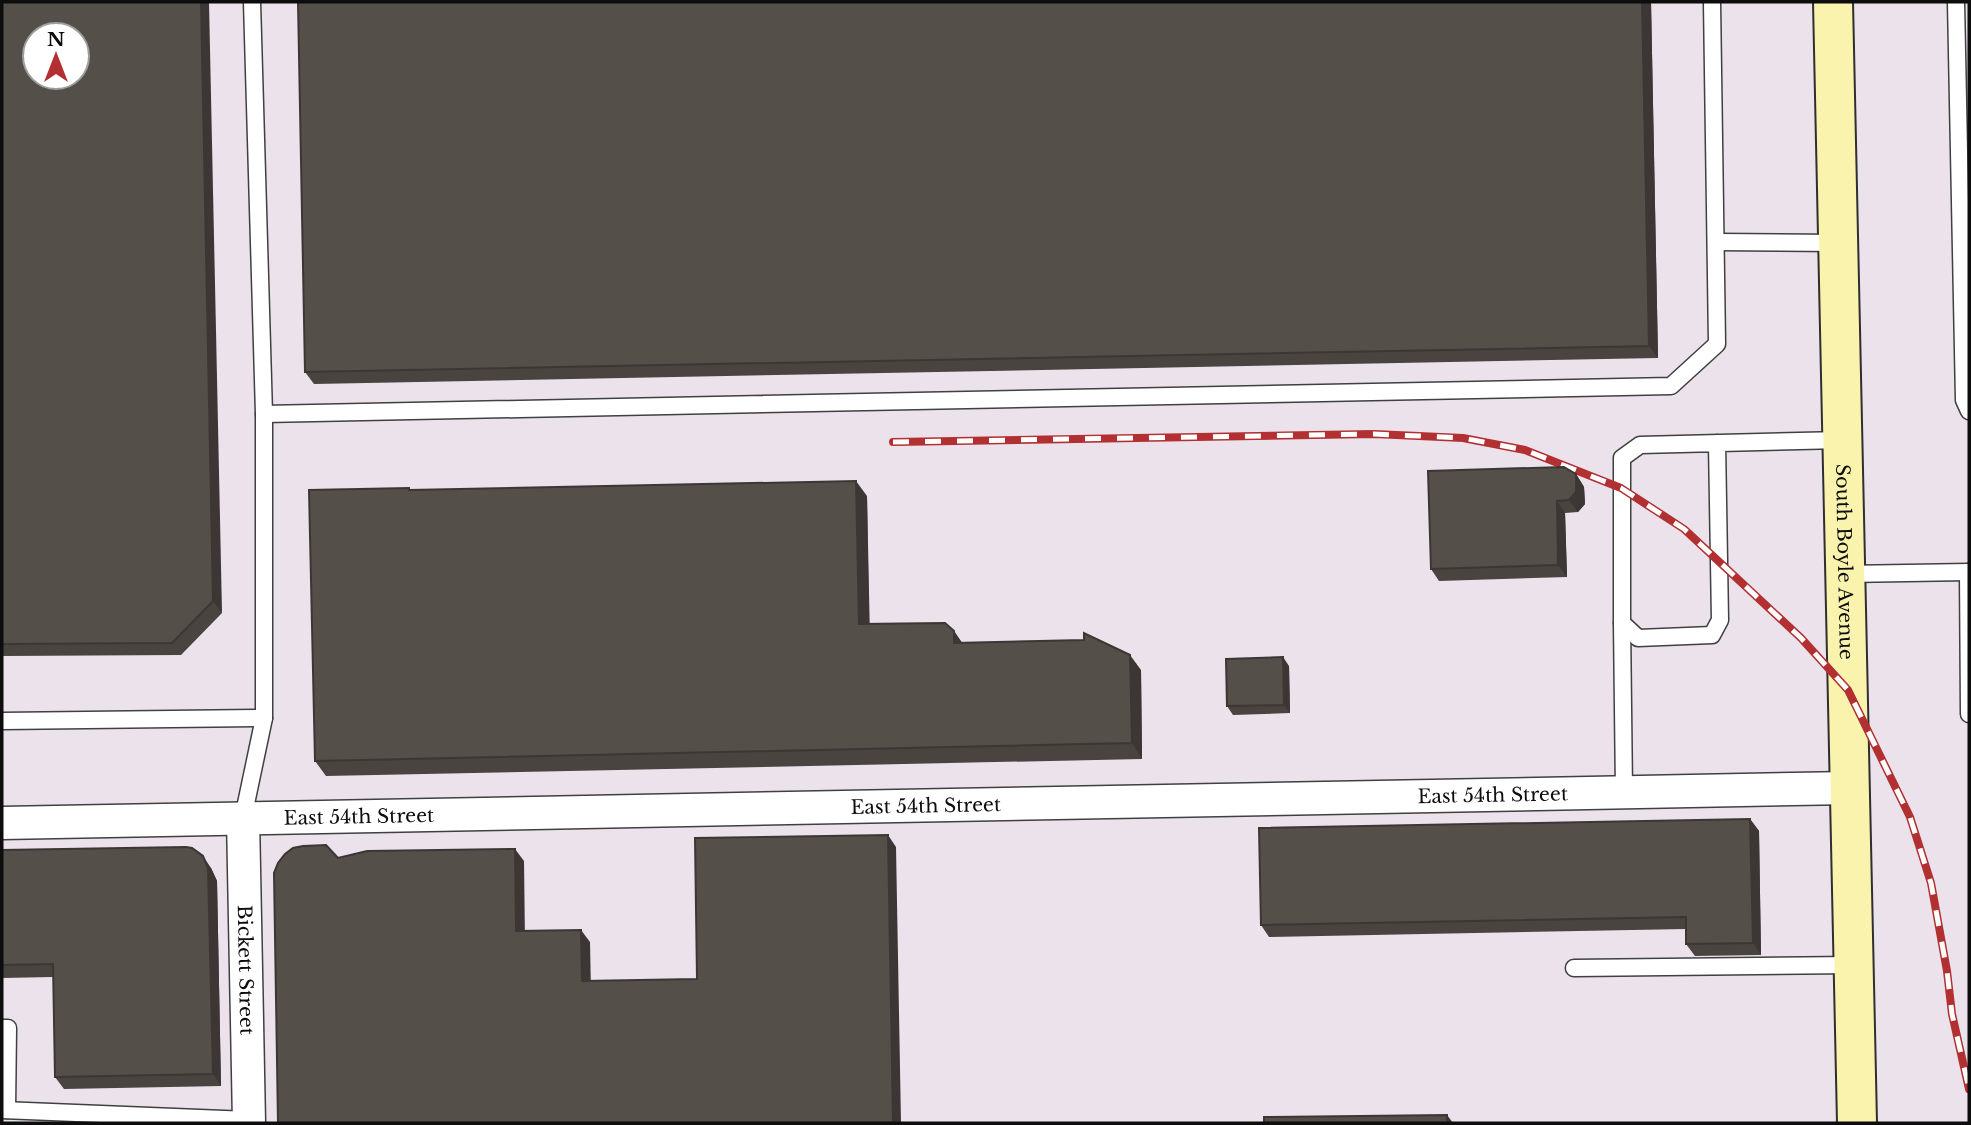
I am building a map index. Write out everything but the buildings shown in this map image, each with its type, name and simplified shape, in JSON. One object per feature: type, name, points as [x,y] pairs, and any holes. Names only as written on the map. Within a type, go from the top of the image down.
[{"type":"main road","name":"South Boyle Avenue","points":[[1833,2],[1857,1123]]},
{"type":"street","name":"East 54th Street","points":[[2,823],[1850,788]]},
{"type":"street","name":"Bickett Street","points":[[243,818],[249,1122]]},
{"type":"lane","points":[[243,818],[264,718],[264,414],[252,2]]},
{"type":"lane","points":[[264,414],[1671,386],[1717,344],[1712,2]]},
{"type":"lane","points":[[1956,2],[1964,400],[1969,411]]},
{"type":"lane","points":[[1717,242],[1838,243]]},
{"type":"lane","points":[[1624,792],[1622,458],[1640,445],[1842,440]]},
{"type":"lane","points":[[1622,623],[1638,638],[1712,635],[1720,620],[1717,443]]},
{"type":"lane","points":[[1845,575],[1969,572],[1969,714]]},
{"type":"lane","points":[[2,721],[264,718]]},
{"type":"lane","points":[[1574,968],[1853,965]]},
{"type":"lane","points":[[2,1028],[8,1028],[4,1110],[249,1122]]},
{"type":"shaded area","points":[[2,2],[1969,2],[1969,1123],[2,1123]]},
{"type":"railway","points":[[893,442],[1374,434],[1463,438],[1525,450],[1621,488],[1684,529],[1801,638],[1848,690],[1910,817],[1931,883],[1952,1014],[1969,1089]]}]
